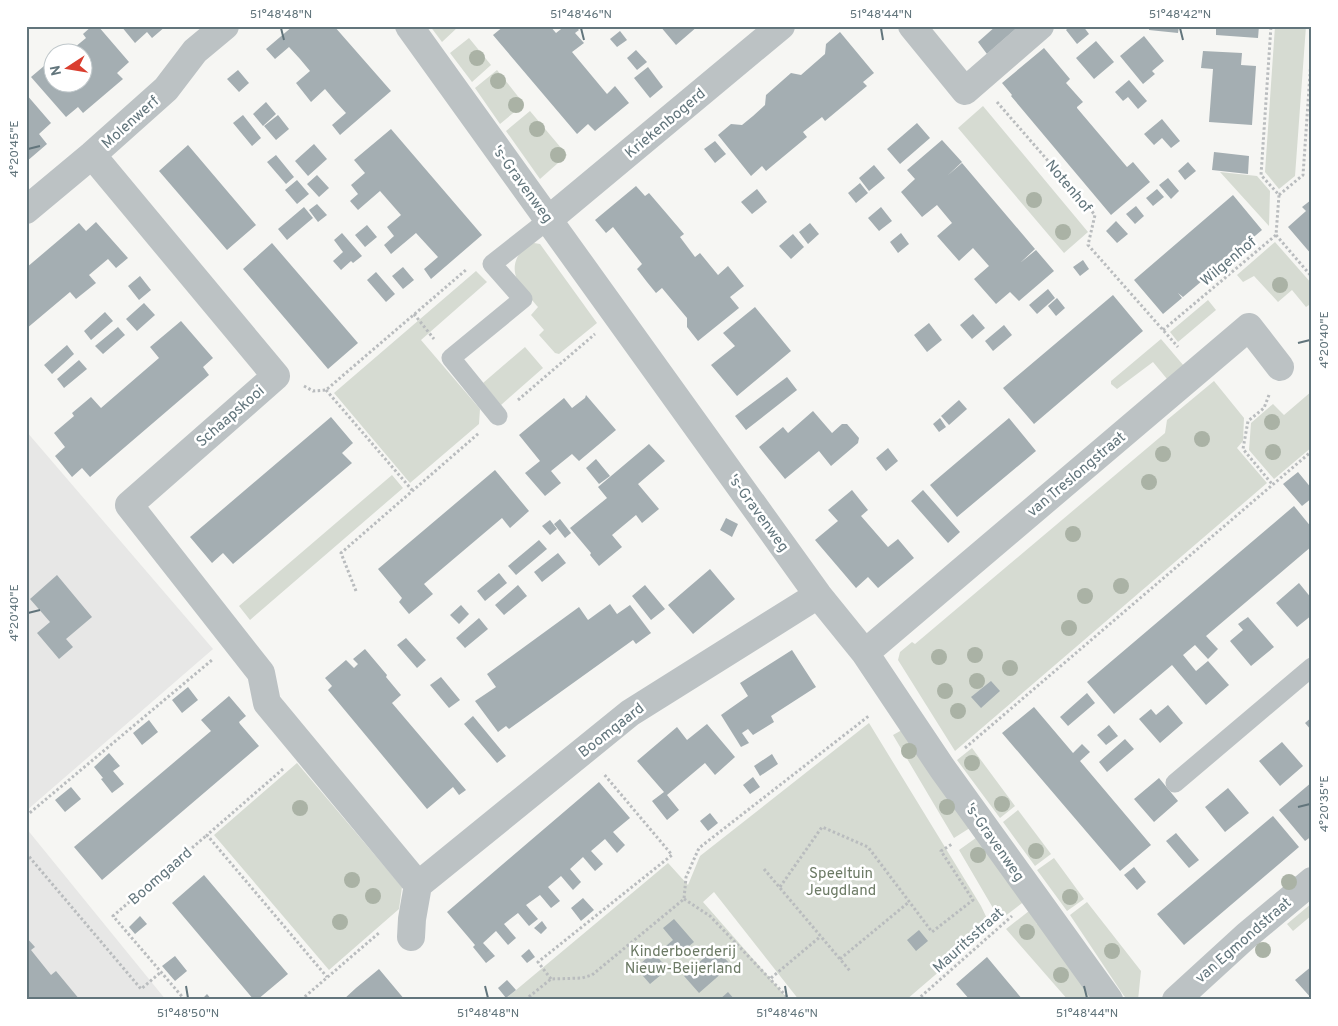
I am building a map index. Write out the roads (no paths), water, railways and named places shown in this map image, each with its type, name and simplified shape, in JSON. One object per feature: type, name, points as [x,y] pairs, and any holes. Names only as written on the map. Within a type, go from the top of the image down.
[{"type":"street","name":"Molenwerf","points":[[26,210],[92,155],[166,89],[195,51],[226,26]]},
{"type":"street","name":"'s-Gravenweg","points":[[409,26],[818,594],[865,653],[942,768],[1109,1000]]},
{"type":"street","name":"Kriekenbogerd","points":[[548,220],[781,26]]},
{"type":"street","points":[[912,26],[966,92],[1040,26]]},
{"type":"street","name":"Schaapskooi","points":[[92,155],[276,376],[128,505],[261,672],[267,703],[418,885]]},
{"type":"street","name":"van Treslongstraat","points":[[865,653],[1249,328],[1280,367]]},
{"type":"street","name":"Boomgaard","points":[[418,885],[630,713],[818,594]]},
{"type":"street","name":"van Egmondstraat","points":[[1176,1000],[1246,936],[1312,881]]},
{"type":"street","points":[[411,928],[418,885]]},
{"type":"lane","points":[[498,416],[450,358],[523,299],[492,264],[548,220]]},
{"type":"lane","points":[[1174,783],[1312,667]]},
{"type":"park label","name":"Speeltuin Jeugdland","points":[[841,882]]},
{"type":"park label","name":"Kinderboerderij Nieuw-Beijerland","points":[[683,960]]}]
